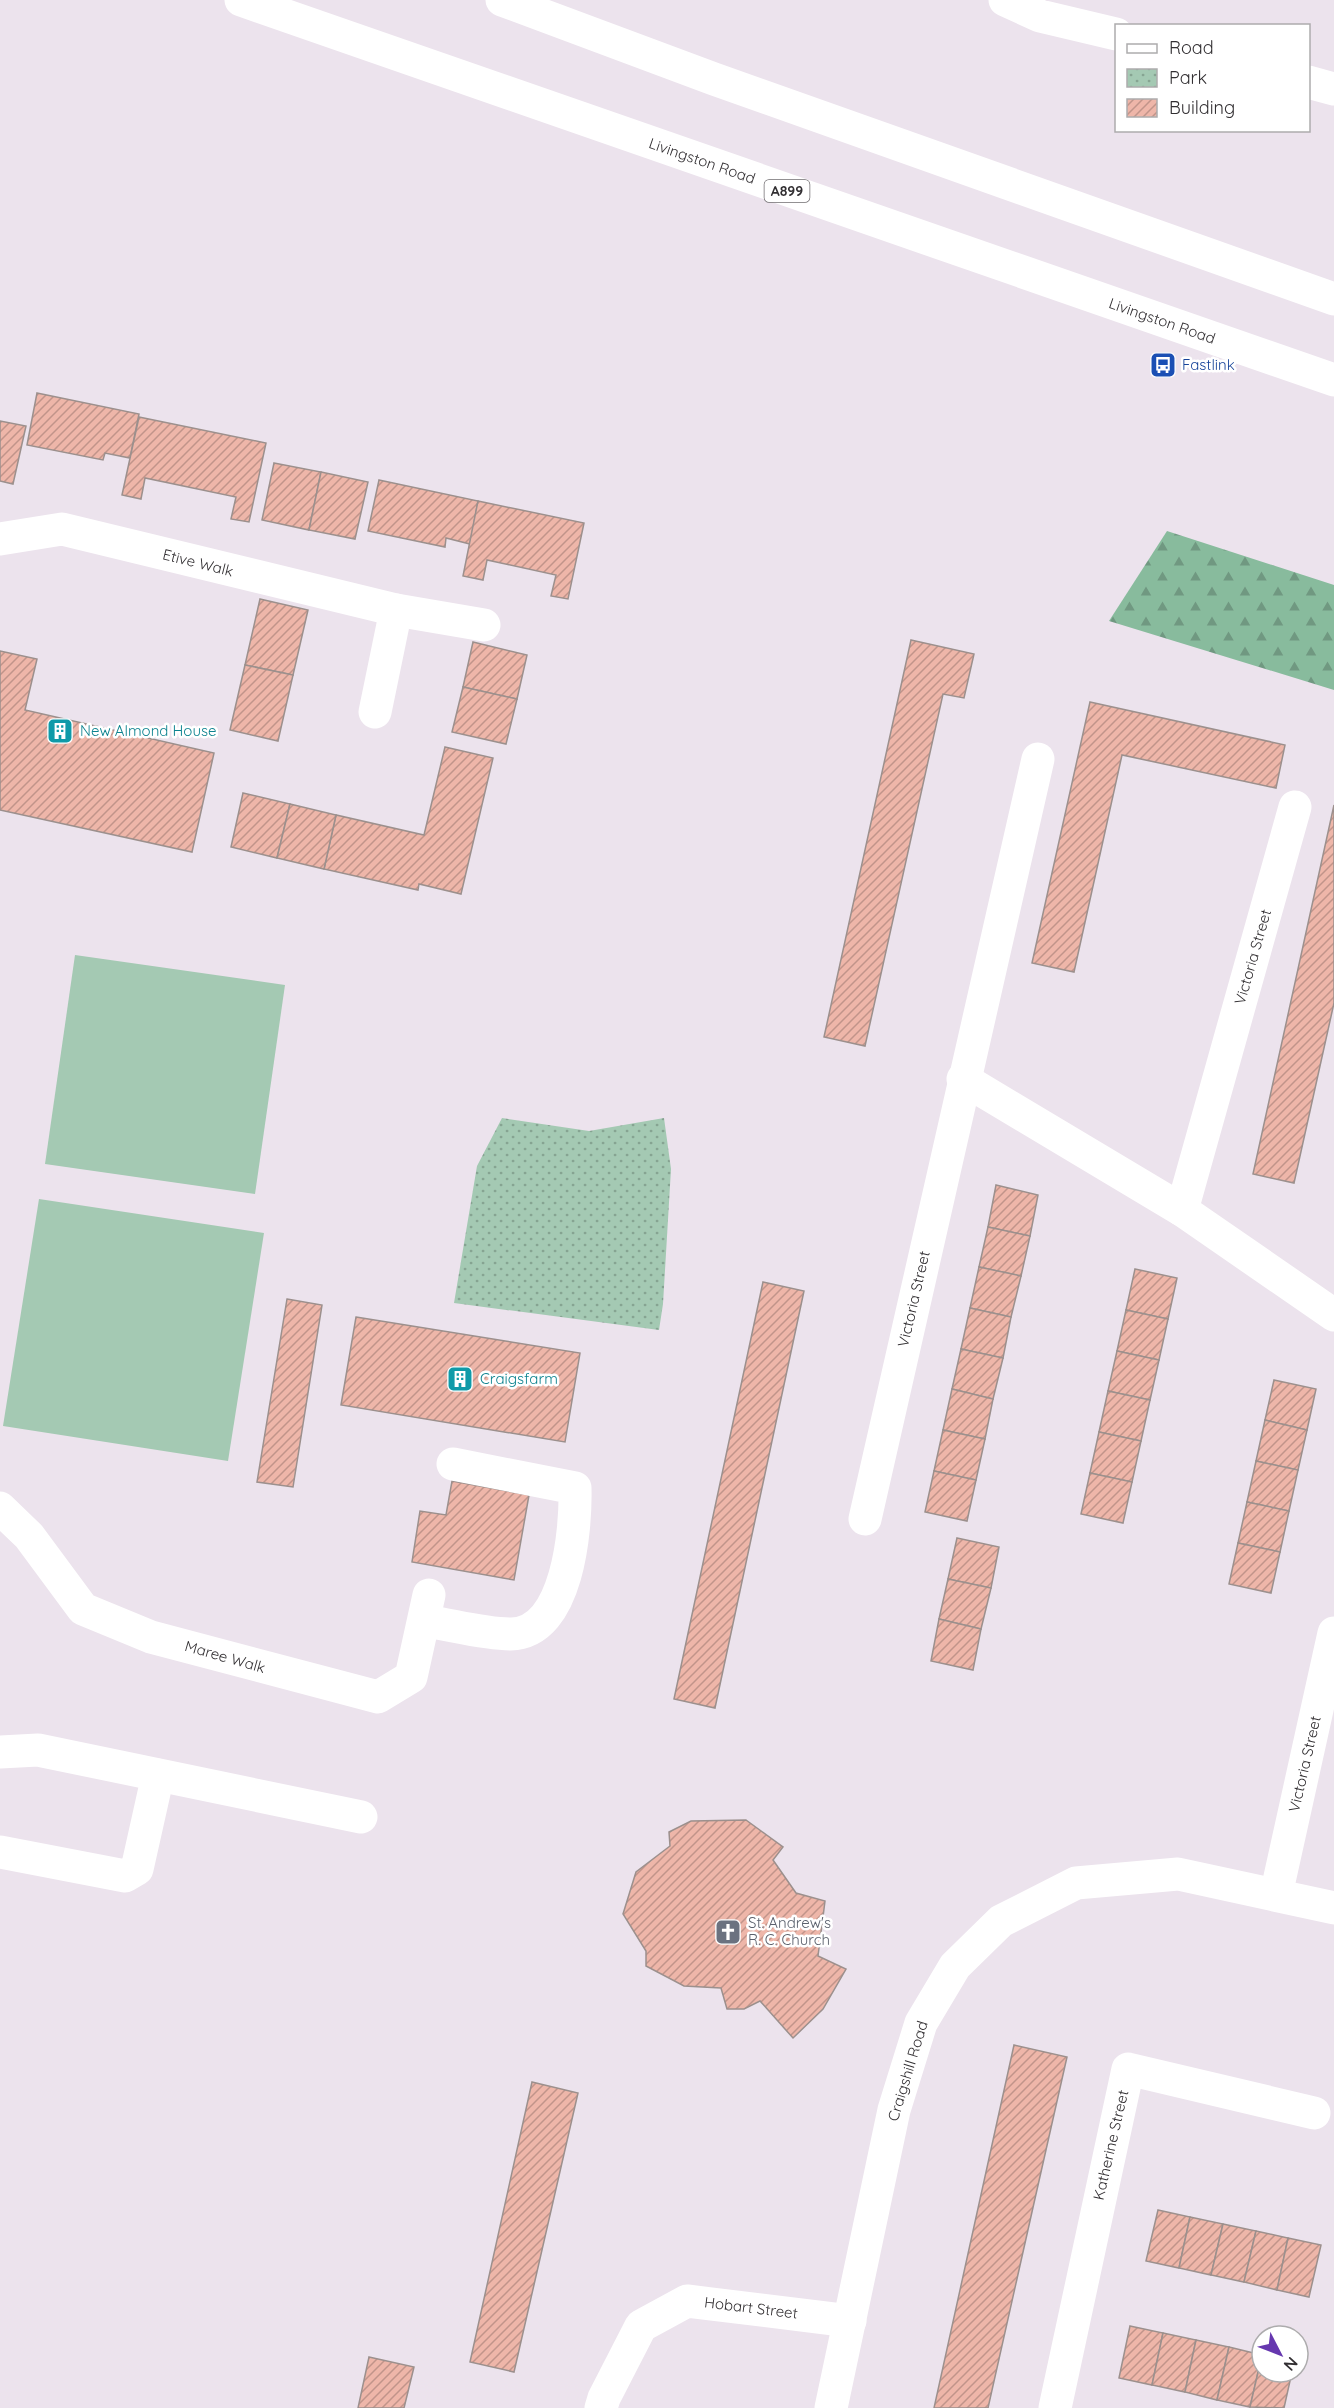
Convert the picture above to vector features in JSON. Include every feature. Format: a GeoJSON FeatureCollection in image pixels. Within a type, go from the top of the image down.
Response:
{"type":"FeatureCollection","features":[{"type":"Feature","properties":{"kind":"street","name":"Livingston Road"},"geometry":{"type":"LineString","coordinates":[[241,0],[1334,380]]}},
{"type":"Feature","properties":{"kind":"street"},"geometry":{"type":"LineString","coordinates":[[502,0],[737,87],[1334,299]]}},
{"type":"Feature","properties":{"kind":"street"},"geometry":{"type":"LineString","coordinates":[[1005,0],[1040,16],[1115,33]]}},
{"type":"Feature","properties":{"kind":"street"},"geometry":{"type":"LineString","coordinates":[[1310,82],[1334,89]]}},
{"type":"Feature","properties":{"kind":"street","name":"Etive Walk"},"geometry":{"type":"LineString","coordinates":[[0,539],[62,530],[396,610],[484,626]]}},
{"type":"Feature","properties":{"kind":"street"},"geometry":{"type":"LineString","coordinates":[[375,712],[396,610]]}},
{"type":"Feature","properties":{"kind":"street","name":"Victoria Street"},"geometry":{"type":"LineString","coordinates":[[865,1519],[963,1079],[1038,759]]}},
{"type":"Feature","properties":{"kind":"street","name":"Victoria Street"},"geometry":{"type":"LineString","coordinates":[[1182,1210],[1295,807]]}},
{"type":"Feature","properties":{"kind":"street"},"geometry":{"type":"LineString","coordinates":[[963,1079],[1182,1210],[1334,1315]]}},
{"type":"Feature","properties":{"kind":"street","name":"Maree Walk"},"geometry":{"type":"LineString","coordinates":[[0,1508],[30,1536],[83,1609],[151,1637],[378,1697],[411,1677],[427,1608],[513,1634],[540,1623],[559,1598],[576,1513],[575,1488],[453,1464]]}},
{"type":"Feature","properties":{"kind":"street","name":"Victoria Street"},"geometry":{"type":"LineString","coordinates":[[1276,1895],[1334,1633]]}},
{"type":"Feature","properties":{"kind":"street"},"geometry":{"type":"LineString","coordinates":[[0,1752],[38,1750],[361,1817]]}},
{"type":"Feature","properties":{"kind":"street"},"geometry":{"type":"LineString","coordinates":[[0,1852],[125,1876],[137,1869],[158,1775]]}},
{"type":"Feature","properties":{"kind":"street","name":"Craigshill Road"},"geometry":{"type":"LineString","coordinates":[[831,2408],[894,2110],[921,2023],[955,1966],[1001,1921],[1076,1883],[1178,1874],[1334,1908]]}},
{"type":"Feature","properties":{"kind":"street","name":"Katherine Street"},"geometry":{"type":"LineString","coordinates":[[1055,2408],[1128,2069],[1314,2113]]}},
{"type":"Feature","properties":{"kind":"street","name":"Hobart Street"},"geometry":{"type":"LineString","coordinates":[[601,2408],[641,2326],[687,2301],[850,2321]]}},
{"type":"Feature","properties":{"kind":"green space"},"geometry":{"type":"Polygon","coordinates":[[[1167,531],[1334,585],[1334,690],[1109,621],[1167,531]]]}},
{"type":"Feature","properties":{"kind":"green space"},"geometry":{"type":"Polygon","coordinates":[[[75,955],[285,985],[255,1194],[45,1164],[75,955]]]}},
{"type":"Feature","properties":{"kind":"green space"},"geometry":{"type":"Polygon","coordinates":[[[502,1118],[589,1131],[664,1118],[671,1169],[663,1304],[659,1330],[454,1303],[477,1166],[502,1118]]]}},
{"type":"Feature","properties":{"kind":"green space"},"geometry":{"type":"Polygon","coordinates":[[[39,1199],[264,1233],[228,1461],[3,1426],[39,1199]]]}},
{"type":"Feature","properties":{"kind":"building"},"geometry":{"type":"Polygon","coordinates":[[[37,393],[139,414],[130,458],[105,453],[103,460],[27,445],[37,393]]]}},
{"type":"Feature","properties":{"kind":"building"},"geometry":{"type":"Polygon","coordinates":[[[139,417],[266,443],[249,522],[231,519],[236,497],[145,478],[141,499],[122,495],[139,417]]]}},
{"type":"Feature","properties":{"kind":"building"},"geometry":{"type":"Polygon","coordinates":[[[0,421],[26,426],[13,484],[0,481],[0,421]]]}},
{"type":"Feature","properties":{"kind":"building"},"geometry":{"type":"Polygon","coordinates":[[[274,463],[321,472],[309,530],[262,520],[274,463]]]}},
{"type":"Feature","properties":{"kind":"building"},"geometry":{"type":"Polygon","coordinates":[[[321,472],[368,482],[355,539],[309,530],[321,472]]]}},
{"type":"Feature","properties":{"kind":"building"},"geometry":{"type":"Polygon","coordinates":[[[379,480],[478,501],[470,544],[446,538],[445,547],[368,531],[379,480]]]}},
{"type":"Feature","properties":{"kind":"building"},"geometry":{"type":"Polygon","coordinates":[[[478,501],[584,523],[568,599],[551,596],[556,575],[487,560],[483,580],[463,576],[478,501]]]}},
{"type":"Feature","properties":{"kind":"building"},"geometry":{"type":"Polygon","coordinates":[[[260,599],[308,610],[293,675],[245,665],[260,599]]]}},
{"type":"Feature","properties":{"kind":"building"},"geometry":{"type":"Polygon","coordinates":[[[911,640],[974,654],[964,698],[943,694],[865,1046],[824,1037],[911,640]]]}},
{"type":"Feature","properties":{"kind":"building"},"geometry":{"type":"Polygon","coordinates":[[[473,642],[527,655],[517,699],[463,687],[473,642]]]}},
{"type":"Feature","properties":{"kind":"building","name":"New Almond House"},"geometry":{"type":"Polygon","coordinates":[[[0,651],[37,659],[25,710],[214,753],[192,852],[0,810],[0,651]]]}},
{"type":"Feature","properties":{"kind":"building"},"geometry":{"type":"Polygon","coordinates":[[[245,665],[293,675],[278,741],[230,730],[245,665]]]}},
{"type":"Feature","properties":{"kind":"building"},"geometry":{"type":"Polygon","coordinates":[[[463,687],[517,699],[506,744],[452,732],[463,687]]]}},
{"type":"Feature","properties":{"kind":"building"},"geometry":{"type":"Polygon","coordinates":[[[1090,702],[1285,745],[1276,788],[1122,755],[1074,972],[1032,963],[1090,702]]]}},
{"type":"Feature","properties":{"kind":"building"},"geometry":{"type":"Polygon","coordinates":[[[445,747],[493,758],[461,894],[419,884],[418,890],[324,869],[336,815],[424,835],[445,747]]]}},
{"type":"Feature","properties":{"kind":"building"},"geometry":{"type":"Polygon","coordinates":[[[243,793],[290,804],[277,858],[231,847],[243,793]]]}},
{"type":"Feature","properties":{"kind":"building"},"geometry":{"type":"Polygon","coordinates":[[[290,804],[336,815],[324,869],[277,858],[290,804]]]}},
{"type":"Feature","properties":{"kind":"building"},"geometry":{"type":"Polygon","coordinates":[[[1334,805],[1334,1003],[1294,1183],[1253,1174],[1334,805]]]}},
{"type":"Feature","properties":{"kind":"building"},"geometry":{"type":"Polygon","coordinates":[[[996,1185],[1038,1195],[1030,1236],[988,1227],[996,1185]]]}},
{"type":"Feature","properties":{"kind":"building"},"geometry":{"type":"Polygon","coordinates":[[[988,1227],[1030,1236],[1021,1276],[979,1267],[988,1227]]]}},
{"type":"Feature","properties":{"kind":"building"},"geometry":{"type":"Polygon","coordinates":[[[979,1267],[1021,1276],[1011,1317],[970,1308],[979,1267]]]}},
{"type":"Feature","properties":{"kind":"building"},"geometry":{"type":"Polygon","coordinates":[[[1135,1269],[1177,1278],[1168,1319],[1126,1310],[1135,1269]]]}},
{"type":"Feature","properties":{"kind":"building"},"geometry":{"type":"Polygon","coordinates":[[[763,1282],[804,1291],[715,1708],[674,1699],[763,1282]]]}},
{"type":"Feature","properties":{"kind":"building"},"geometry":{"type":"Polygon","coordinates":[[[287,1299],[322,1305],[293,1487],[257,1482],[287,1299]]]}},
{"type":"Feature","properties":{"kind":"building"},"geometry":{"type":"Polygon","coordinates":[[[970,1308],[1011,1317],[1003,1358],[961,1349],[970,1308]]]}},
{"type":"Feature","properties":{"kind":"building"},"geometry":{"type":"Polygon","coordinates":[[[1126,1310],[1168,1319],[1159,1360],[1117,1351],[1126,1310]]]}},
{"type":"Feature","properties":{"kind":"building","name":"Craigsfarm"},"geometry":{"type":"Polygon","coordinates":[[[356,1317],[580,1353],[565,1442],[341,1405],[356,1317]]]}},
{"type":"Feature","properties":{"kind":"building"},"geometry":{"type":"Polygon","coordinates":[[[961,1349],[1003,1358],[993,1399],[952,1389],[961,1349]]]}},
{"type":"Feature","properties":{"kind":"building"},"geometry":{"type":"Polygon","coordinates":[[[1117,1351],[1159,1360],[1150,1400],[1108,1391],[1117,1351]]]}},
{"type":"Feature","properties":{"kind":"building"},"geometry":{"type":"Polygon","coordinates":[[[1274,1380],[1316,1389],[1307,1430],[1265,1420],[1274,1380]]]}},
{"type":"Feature","properties":{"kind":"building"},"geometry":{"type":"Polygon","coordinates":[[[952,1389],[993,1399],[985,1439],[943,1430],[952,1389]]]}},
{"type":"Feature","properties":{"kind":"building"},"geometry":{"type":"Polygon","coordinates":[[[1108,1391],[1150,1400],[1141,1441],[1099,1432],[1108,1391]]]}},
{"type":"Feature","properties":{"kind":"building"},"geometry":{"type":"Polygon","coordinates":[[[1265,1420],[1307,1430],[1298,1470],[1256,1461],[1265,1420]]]}},
{"type":"Feature","properties":{"kind":"building"},"geometry":{"type":"Polygon","coordinates":[[[943,1430],[985,1439],[976,1480],[934,1471],[943,1430]]]}},
{"type":"Feature","properties":{"kind":"building"},"geometry":{"type":"Polygon","coordinates":[[[1099,1432],[1141,1441],[1132,1482],[1090,1473],[1099,1432]]]}},
{"type":"Feature","properties":{"kind":"building"},"geometry":{"type":"Polygon","coordinates":[[[1256,1461],[1298,1470],[1289,1511],[1247,1502],[1256,1461]]]}},
{"type":"Feature","properties":{"kind":"building"},"geometry":{"type":"Polygon","coordinates":[[[934,1471],[976,1480],[967,1521],[925,1512],[934,1471]]]}},
{"type":"Feature","properties":{"kind":"building"},"geometry":{"type":"Polygon","coordinates":[[[1090,1473],[1132,1482],[1123,1523],[1081,1514],[1090,1473]]]}},
{"type":"Feature","properties":{"kind":"building"},"geometry":{"type":"Polygon","coordinates":[[[452,1481],[529,1495],[514,1580],[412,1562],[420,1511],[446,1515],[452,1481]]]}},
{"type":"Feature","properties":{"kind":"building"},"geometry":{"type":"Polygon","coordinates":[[[1247,1502],[1289,1511],[1280,1552],[1238,1543],[1247,1502]]]}},
{"type":"Feature","properties":{"kind":"building"},"geometry":{"type":"Polygon","coordinates":[[[957,1538],[999,1547],[991,1588],[948,1579],[957,1538]]]}},
{"type":"Feature","properties":{"kind":"building"},"geometry":{"type":"Polygon","coordinates":[[[1238,1543],[1280,1552],[1271,1593],[1229,1584],[1238,1543]]]}},
{"type":"Feature","properties":{"kind":"building"},"geometry":{"type":"Polygon","coordinates":[[[948,1579],[991,1588],[981,1629],[939,1619],[948,1579]]]}},
{"type":"Feature","properties":{"kind":"building"},"geometry":{"type":"Polygon","coordinates":[[[939,1619],[981,1629],[973,1670],[931,1661],[939,1619]]]}},
{"type":"Feature","properties":{"kind":"building","name":"St. Andrew's R. C. Church"},"geometry":{"type":"Polygon","coordinates":[[[746,1820],[783,1847],[773,1860],[796,1893],[825,1901],[818,1956],[846,1969],[823,2009],[793,2038],[760,2001],[744,2009],[727,2009],[721,1988],[684,1986],[646,1966],[646,1951],[623,1914],[636,1872],[670,1846],[669,1832],[691,1821],[746,1820]]]}},
{"type":"Feature","properties":{"kind":"building"},"geometry":{"type":"Polygon","coordinates":[[[1014,2045],[1067,2057],[988,2408],[934,2408],[1014,2045]]]}},
{"type":"Feature","properties":{"kind":"building"},"geometry":{"type":"Polygon","coordinates":[[[532,2082],[578,2093],[514,2372],[470,2362],[532,2082]]]}},
{"type":"Feature","properties":{"kind":"building"},"geometry":{"type":"Polygon","coordinates":[[[1158,2210],[1190,2217],[1179,2268],[1146,2261],[1158,2210]]]}},
{"type":"Feature","properties":{"kind":"building"},"geometry":{"type":"Polygon","coordinates":[[[1190,2217],[1223,2224],[1211,2275],[1179,2268],[1190,2217]]]}},
{"type":"Feature","properties":{"kind":"building"},"geometry":{"type":"Polygon","coordinates":[[[1223,2224],[1256,2231],[1244,2282],[1211,2275],[1223,2224]]]}},
{"type":"Feature","properties":{"kind":"building"},"geometry":{"type":"Polygon","coordinates":[[[1256,2231],[1288,2238],[1277,2290],[1244,2282],[1256,2231]]]}},
{"type":"Feature","properties":{"kind":"building"},"geometry":{"type":"Polygon","coordinates":[[[1288,2238],[1321,2245],[1309,2297],[1277,2290],[1288,2238]]]}},
{"type":"Feature","properties":{"kind":"building"},"geometry":{"type":"Polygon","coordinates":[[[1130,2326],[1163,2333],[1152,2385],[1119,2378],[1130,2326]]]}},
{"type":"Feature","properties":{"kind":"building"},"geometry":{"type":"Polygon","coordinates":[[[1163,2333],[1196,2340],[1185,2392],[1152,2385],[1163,2333]]]}},
{"type":"Feature","properties":{"kind":"building"},"geometry":{"type":"Polygon","coordinates":[[[1196,2340],[1229,2347],[1217,2400],[1185,2392],[1196,2340]]]}},
{"type":"Feature","properties":{"kind":"building"},"geometry":{"type":"Polygon","coordinates":[[[1229,2347],[1250,2352],[1250,2384],[1255,2384],[1250,2407],[1217,2400],[1229,2347]]]}},
{"type":"Feature","properties":{"kind":"building"},"geometry":{"type":"Polygon","coordinates":[[[369,2357],[414,2367],[404,2408],[358,2408],[369,2357]]]}},
{"type":"Feature","properties":{"kind":"building"},"geometry":{"type":"Polygon","coordinates":[[[1255,2384],[1289,2384],[1284,2408],[1250,2407],[1255,2384]]]}},
{"type":"Feature","properties":{"kind":"place","name":"Fastlink"},"geometry":{"type":"Point","coordinates":[1163,365]}},
{"type":"Feature","properties":{"kind":"place","name":"New Almond House"},"geometry":{"type":"Point","coordinates":[60,731]}},
{"type":"Feature","properties":{"kind":"place","name":"Craigsfarm"},"geometry":{"type":"Point","coordinates":[460,1379]}},
{"type":"Feature","properties":{"kind":"place","name":"St. Andrew's R. C. Church"},"geometry":{"type":"Point","coordinates":[728,1932]}}]}
